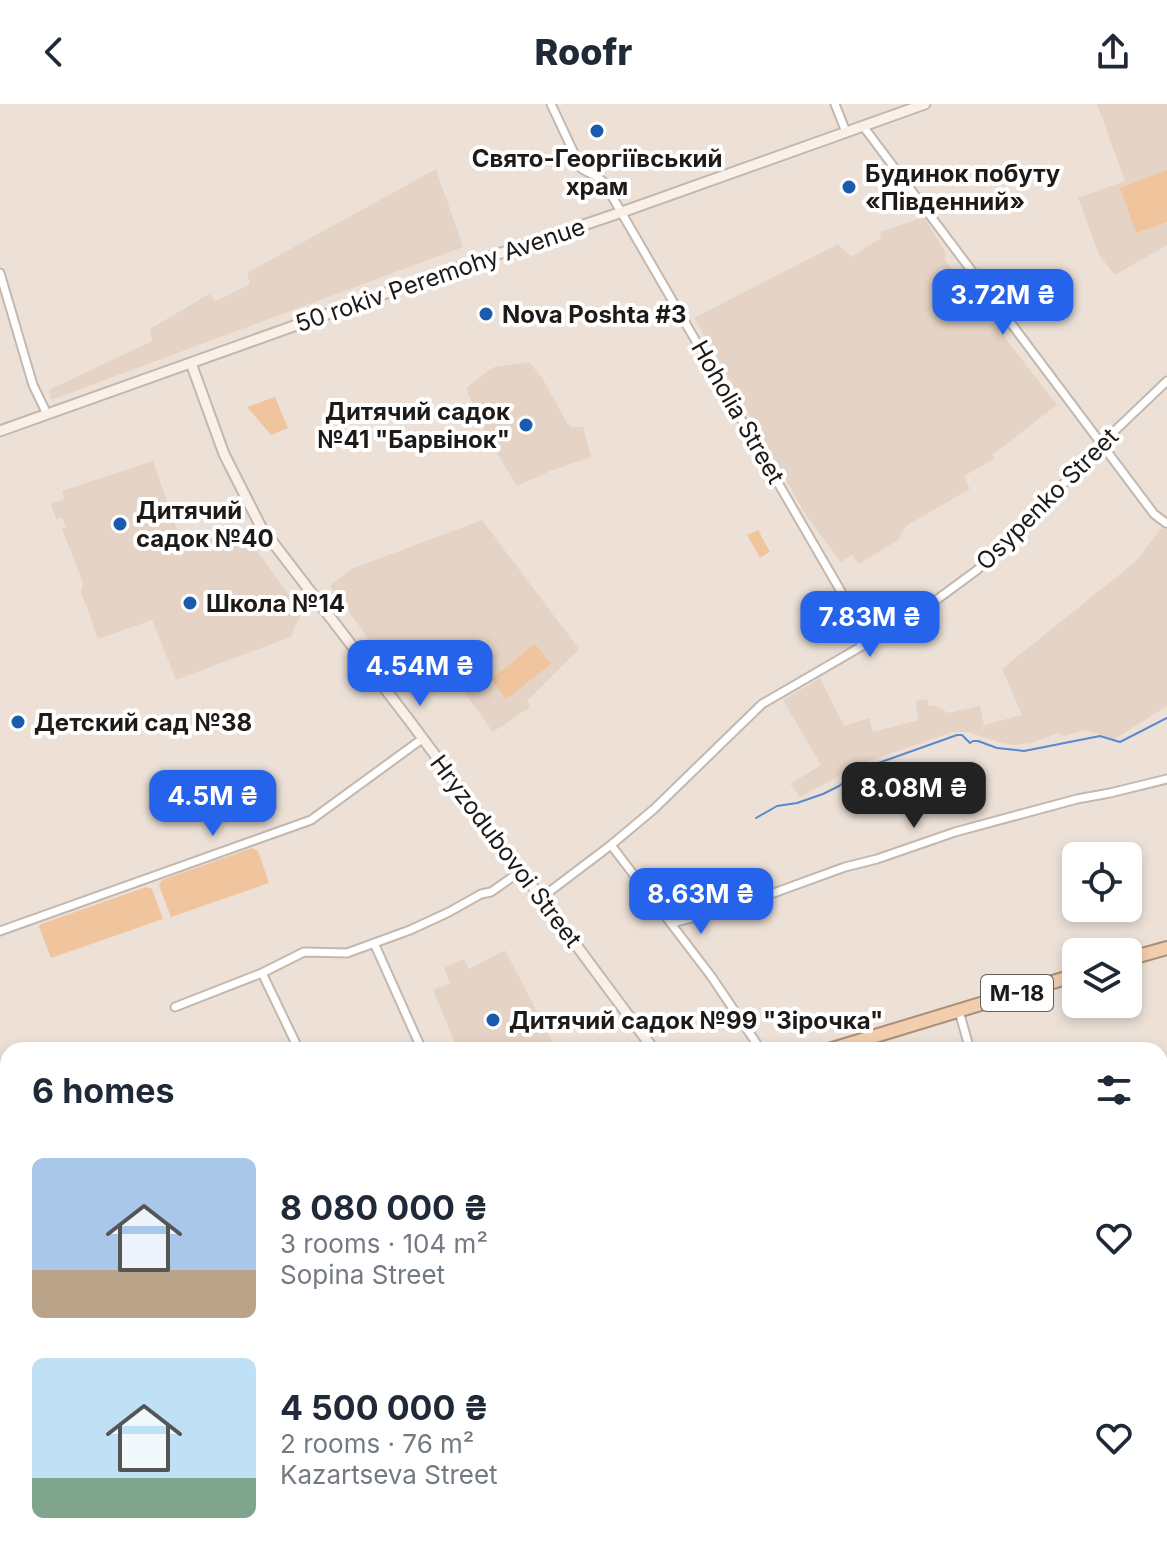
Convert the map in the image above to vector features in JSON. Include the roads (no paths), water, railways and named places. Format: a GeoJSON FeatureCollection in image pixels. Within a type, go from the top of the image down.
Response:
{"type":"FeatureCollection","features":[{"type":"Feature","properties":{"kind":"highway"},"geometry":{"type":"LineString","coordinates":[[1142,955],[1167,948]]}},
{"type":"Feature","properties":{"kind":"highway","name":"М-18"},"geometry":{"type":"LineString","coordinates":[[856,1042],[1062,979]]}},
{"type":"Feature","properties":{"kind":"main road","name":"50 rokiv Peremohy Avenue"},"geometry":{"type":"LineString","coordinates":[[0,431],[925,104]]}},
{"type":"Feature","properties":{"kind":"main road","name":"Hryzodubovoi Street"},"geometry":{"type":"LineString","coordinates":[[191,363],[224,454],[261,527],[648,1042]]}},
{"type":"Feature","properties":{"kind":"street","name":"Hoholia Street"},"geometry":{"type":"LineString","coordinates":[[551,104],[581,168],[602,179],[861,626],[863,637],[860,647]]}},
{"type":"Feature","properties":{"kind":"street"},"geometry":{"type":"LineString","coordinates":[[835,104],[846,132]]}},
{"type":"Feature","properties":{"kind":"street"},"geometry":{"type":"LineString","coordinates":[[863,126],[1154,514],[1166,523]]}},
{"type":"Feature","properties":{"kind":"street"},"geometry":{"type":"LineString","coordinates":[[0,273],[33,385],[47,414]]}},
{"type":"Feature","properties":{"kind":"street","name":"Osypenko Street"},"geometry":{"type":"LineString","coordinates":[[541,898],[611,845],[695,771],[762,704],[926,607],[977,570],[1167,381]]}},
{"type":"Feature","properties":{"kind":"street"},"geometry":{"type":"LineString","coordinates":[[0,931],[311,820],[422,739]]}},
{"type":"Feature","properties":{"kind":"street"},"geometry":{"type":"LineString","coordinates":[[672,923],[738,906],[845,867],[970,828],[1167,779]]}},
{"type":"Feature","properties":{"kind":"street"},"geometry":{"type":"LineString","coordinates":[[611,845],[711,976],[756,1042]]}},
{"type":"Feature","properties":{"kind":"street"},"geometry":{"type":"LineString","coordinates":[[175,1007],[262,973],[304,952],[347,953],[374,943],[491,892],[521,871]]}},
{"type":"Feature","properties":{"kind":"street"},"geometry":{"type":"LineString","coordinates":[[374,943],[418,1042]]}},
{"type":"Feature","properties":{"kind":"street"},"geometry":{"type":"LineString","coordinates":[[262,973],[295,1042]]}},
{"type":"Feature","properties":{"kind":"street"},"geometry":{"type":"LineString","coordinates":[[959,1011],[968,1042]]}},
{"type":"Feature","properties":{"kind":"waterway"},"geometry":{"type":"LineString","coordinates":[[756,818],[777,806],[823,794],[870,766],[957,735],[962,735],[970,743],[978,741],[997,748],[1024,751],[1100,736],[1120,742],[1167,718]]}},
{"type":"Feature","properties":{"kind":"place","name":"Свято-Георгіївський храм"},"geometry":{"type":"Point","coordinates":[597,131]}},
{"type":"Feature","properties":{"kind":"place","name":"Будинок побуту «Південний»"},"geometry":{"type":"Point","coordinates":[849,187]}},
{"type":"Feature","properties":{"kind":"place","name":"Nova Poshta #3"},"geometry":{"type":"Point","coordinates":[486,314]}},
{"type":"Feature","properties":{"kind":"place","name":"Дитячий садок №41 \"Барвінок\""},"geometry":{"type":"Point","coordinates":[526,425]}},
{"type":"Feature","properties":{"kind":"place","name":"Дитячий садок №40"},"geometry":{"type":"Point","coordinates":[120,524]}},
{"type":"Feature","properties":{"kind":"place","name":"Школа №14"},"geometry":{"type":"Point","coordinates":[190,603]}},
{"type":"Feature","properties":{"kind":"place","name":"Детский сад №38"},"geometry":{"type":"Point","coordinates":[18,722]}},
{"type":"Feature","properties":{"kind":"place","name":"Дитячий садок №99 \"Зірочка\""},"geometry":{"type":"Point","coordinates":[493,1020]}}]}
